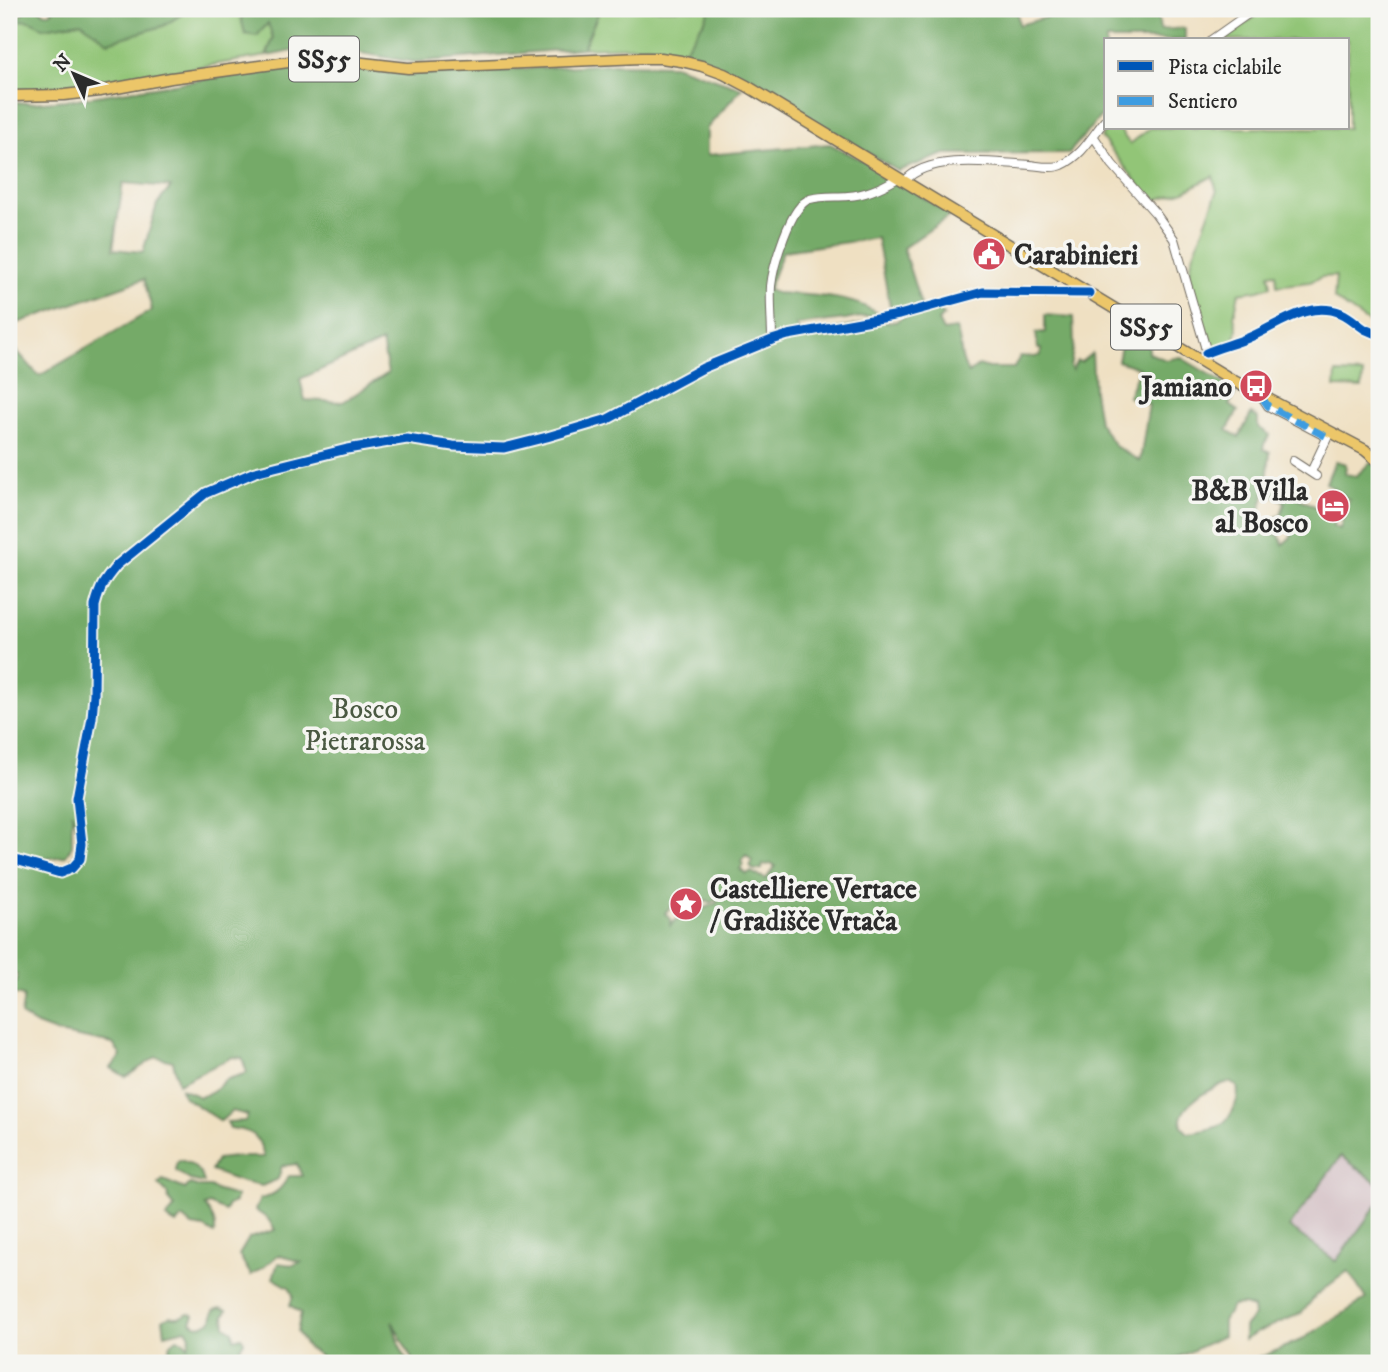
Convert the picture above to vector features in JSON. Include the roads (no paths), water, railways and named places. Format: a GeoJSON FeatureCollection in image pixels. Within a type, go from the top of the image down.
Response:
{"type":"FeatureCollection","features":[{"type":"Feature","properties":{"kind":"main road","name":"SS55"},"geometry":{"type":"LineString","coordinates":[[9,96],[100,91],[171,78],[317,58],[408,68],[661,58],[692,63],[724,74],[768,98],[1089,293],[1205,357],[1261,396],[1328,434],[1365,450],[1379,462]]}},
{"type":"Feature","properties":{"kind":"street"},"geometry":{"type":"LineString","coordinates":[[1214,38],[1255,9]]}},
{"type":"Feature","properties":{"kind":"street"},"geometry":{"type":"LineString","coordinates":[[772,340],[773,272],[783,238],[800,206],[810,199],[861,195],[945,163],[1058,167],[1074,158],[1104,122]]}},
{"type":"Feature","properties":{"kind":"street"},"geometry":{"type":"LineString","coordinates":[[1094,136],[1112,164],[1156,214],[1174,240],[1205,357],[1303,312],[1322,310],[1341,313],[1367,332],[1379,334]]}},
{"type":"Feature","properties":{"kind":"street"},"geometry":{"type":"LineString","coordinates":[[9,858],[60,873],[72,868],[80,859],[82,844],[77,798],[92,718],[95,606],[98,594],[105,578],[117,565],[206,493],[255,472],[359,447],[407,439],[453,446],[504,448],[547,438],[608,419],[704,368],[772,340],[822,328],[899,314],[982,292],[1089,293]]}},
{"type":"Feature","properties":{"kind":"street"},"geometry":{"type":"LineString","coordinates":[[1293,461],[1313,474],[1328,434]]}},
{"type":"Feature","properties":{"kind":"street"},"geometry":{"type":"LineString","coordinates":[[1365,450],[1379,450]]}},
{"type":"Feature","properties":{"kind":"place","name":"Carabinieri"},"geometry":{"type":"Point","coordinates":[989,254]}},
{"type":"Feature","properties":{"kind":"place","name":"Jamiano"},"geometry":{"type":"Point","coordinates":[1256,386]}},
{"type":"Feature","properties":{"kind":"place","name":"B&B Villa al Bosco"},"geometry":{"type":"Point","coordinates":[1333,506]}},
{"type":"Feature","properties":{"kind":"place","name":"Castelliere Vertace / Gradišče Vrtača"},"geometry":{"type":"Point","coordinates":[686,904]}},
{"type":"Feature","properties":{"kind":"park label","name":"Bosco Pietrarossa"},"geometry":{"type":"Point","coordinates":[365,724]}}]}
